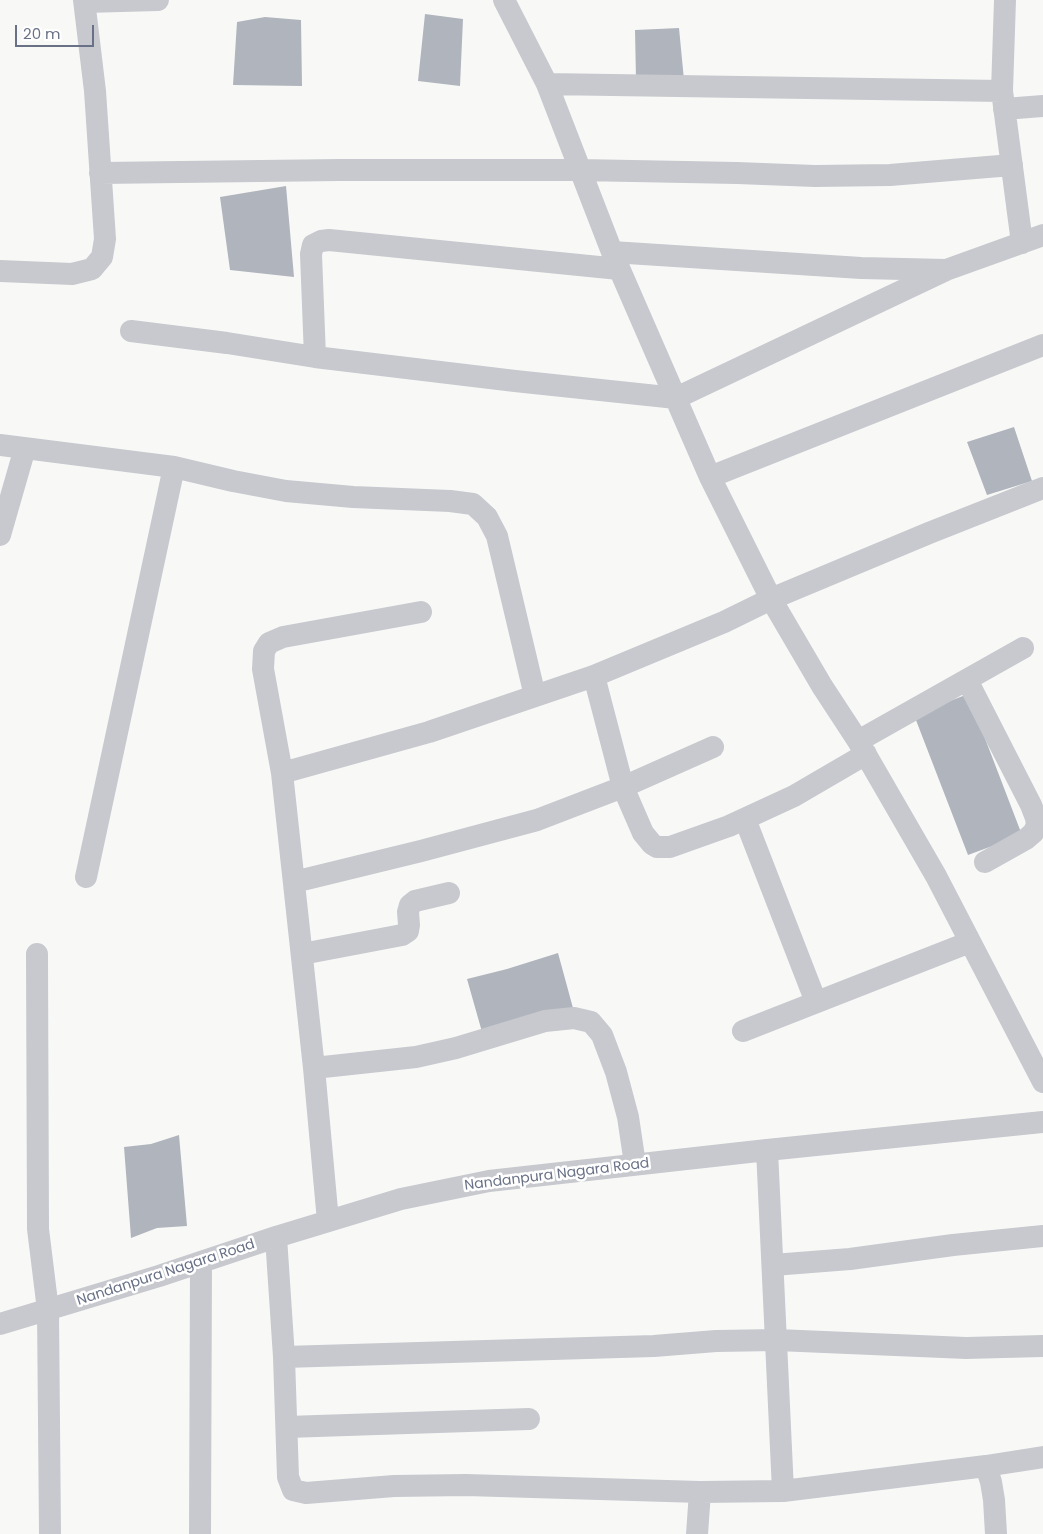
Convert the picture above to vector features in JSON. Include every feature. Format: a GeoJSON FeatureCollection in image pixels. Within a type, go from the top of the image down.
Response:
{"type":"FeatureCollection","features":[{"type":"Feature","properties":{"kind":"street"},"geometry":{"type":"LineString","coordinates":[[0,271],[72,274],[92,269],[102,257],[105,239],[95,91],[84,1],[158,0]]}},
{"type":"Feature","properties":{"kind":"street"},"geometry":{"type":"LineString","coordinates":[[504,0],[547,84],[615,260],[710,477],[771,599],[822,686],[862,747],[936,876],[1043,1082]]}},
{"type":"Feature","properties":{"kind":"street"},"geometry":{"type":"LineString","coordinates":[[1005,0],[1003,100],[1022,243]]}},
{"type":"Feature","properties":{"kind":"street"},"geometry":{"type":"LineString","coordinates":[[547,84],[1003,100],[1043,106]]}},
{"type":"Feature","properties":{"kind":"street"},"geometry":{"type":"LineString","coordinates":[[100,173],[580,170],[890,176],[1012,165]]}},
{"type":"Feature","properties":{"kind":"street"},"geometry":{"type":"LineString","coordinates":[[131,331],[227,343],[315,357],[676,398],[946,270],[1043,235]]}},
{"type":"Feature","properties":{"kind":"street"},"geometry":{"type":"LineString","coordinates":[[315,357],[311,254],[313,245],[321,241],[615,260],[946,270]]}},
{"type":"Feature","properties":{"kind":"street"},"geometry":{"type":"LineString","coordinates":[[710,477],[1043,345]]}},
{"type":"Feature","properties":{"kind":"street"},"geometry":{"type":"LineString","coordinates":[[0,445],[174,467],[286,491],[472,504],[487,517],[497,536],[535,696]]}},
{"type":"Feature","properties":{"kind":"street"},"geometry":{"type":"LineString","coordinates":[[0,535],[25,448]]}},
{"type":"Feature","properties":{"kind":"street"},"geometry":{"type":"LineString","coordinates":[[86,877],[174,467]]}},
{"type":"Feature","properties":{"kind":"street"},"geometry":{"type":"LineString","coordinates":[[282,772],[429,732],[594,676],[724,622],[771,599],[1043,488]]}},
{"type":"Feature","properties":{"kind":"street"},"geometry":{"type":"LineString","coordinates":[[328,1221],[314,1068],[282,772],[263,669],[264,651],[269,643],[283,637],[421,612]]}},
{"type":"Feature","properties":{"kind":"street"},"geometry":{"type":"LineString","coordinates":[[594,676],[623,787],[643,833],[652,844],[662,848],[712,832],[794,796],[862,747],[967,680],[1023,648]]}},
{"type":"Feature","properties":{"kind":"street"},"geometry":{"type":"LineString","coordinates":[[967,680],[1031,804],[1036,818],[1036,826],[1033,833],[1026,839],[985,862]]}},
{"type":"Feature","properties":{"kind":"street"},"geometry":{"type":"LineString","coordinates":[[294,882],[537,820],[623,787],[713,747]]}},
{"type":"Feature","properties":{"kind":"street"},"geometry":{"type":"LineString","coordinates":[[745,819],[816,1002]]}},
{"type":"Feature","properties":{"kind":"street"},"geometry":{"type":"LineString","coordinates":[[302,954],[402,935],[408,931],[410,925],[408,912],[410,905],[415,901],[449,894]]}},
{"type":"Feature","properties":{"kind":"street"},"geometry":{"type":"LineString","coordinates":[[743,1031],[970,942]]}},
{"type":"Feature","properties":{"kind":"street"},"geometry":{"type":"LineString","coordinates":[[37,954],[38,1229],[48,1310],[50,1534]]}},
{"type":"Feature","properties":{"kind":"street"},"geometry":{"type":"LineString","coordinates":[[314,1068],[416,1057],[456,1048],[545,1021],[574,1018],[591,1022],[602,1036],[616,1072],[628,1117],[635,1164]]}},
{"type":"Feature","properties":{"kind":"street","name":"Nandanpura Nagara Road"},"geometry":{"type":"LineString","coordinates":[[0,1324],[201,1263],[276,1237],[401,1199],[489,1181],[1043,1122]]}},
{"type":"Feature","properties":{"kind":"street"},"geometry":{"type":"LineString","coordinates":[[767,1150],[783,1490]]}},
{"type":"Feature","properties":{"kind":"street"},"geometry":{"type":"LineString","coordinates":[[773,1265],[850,1259],[953,1245],[1043,1236]]}},
{"type":"Feature","properties":{"kind":"street"},"geometry":{"type":"LineString","coordinates":[[276,1237],[284,1357],[288,1477],[293,1490],[306,1493],[394,1486],[466,1485],[700,1492],[783,1490],[986,1466],[1043,1457]]}},
{"type":"Feature","properties":{"kind":"street"},"geometry":{"type":"LineString","coordinates":[[200,1534],[201,1263]]}},
{"type":"Feature","properties":{"kind":"street"},"geometry":{"type":"LineString","coordinates":[[284,1357],[654,1346],[716,1341],[777,1340],[966,1348],[1043,1346]]}},
{"type":"Feature","properties":{"kind":"street"},"geometry":{"type":"LineString","coordinates":[[287,1427],[529,1419]]}},
{"type":"Feature","properties":{"kind":"street"},"geometry":{"type":"LineString","coordinates":[[986,1466],[993,1491],[996,1534]]}},
{"type":"Feature","properties":{"kind":"street"},"geometry":{"type":"LineString","coordinates":[[697,1534],[700,1492]]}},
{"type":"Feature","properties":{"kind":"building"},"geometry":{"type":"Polygon","coordinates":[[[425,14],[463,19],[460,86],[418,81],[425,14]]]}},
{"type":"Feature","properties":{"kind":"building"},"geometry":{"type":"Polygon","coordinates":[[[265,17],[301,20],[302,86],[233,85],[237,22],[265,17]]]}},
{"type":"Feature","properties":{"kind":"building"},"geometry":{"type":"Polygon","coordinates":[[[679,28],[684,80],[636,80],[635,30],[679,28]]]}},
{"type":"Feature","properties":{"kind":"building"},"geometry":{"type":"Polygon","coordinates":[[[286,186],[294,277],[230,270],[220,197],[286,186]]]}},
{"type":"Feature","properties":{"kind":"building"},"geometry":{"type":"Polygon","coordinates":[[[1014,427],[1032,481],[987,495],[967,442],[1014,427]]]}},
{"type":"Feature","properties":{"kind":"building"},"geometry":{"type":"Polygon","coordinates":[[[968,694],[1022,835],[968,855],[914,715],[968,694]]]}},
{"type":"Feature","properties":{"kind":"building"},"geometry":{"type":"Polygon","coordinates":[[[558,953],[573,1008],[484,1039],[467,979],[558,953]]]}},
{"type":"Feature","properties":{"kind":"building"},"geometry":{"type":"Polygon","coordinates":[[[179,1135],[187,1226],[157,1228],[131,1238],[124,1147],[151,1144],[179,1135]]]}}]}
